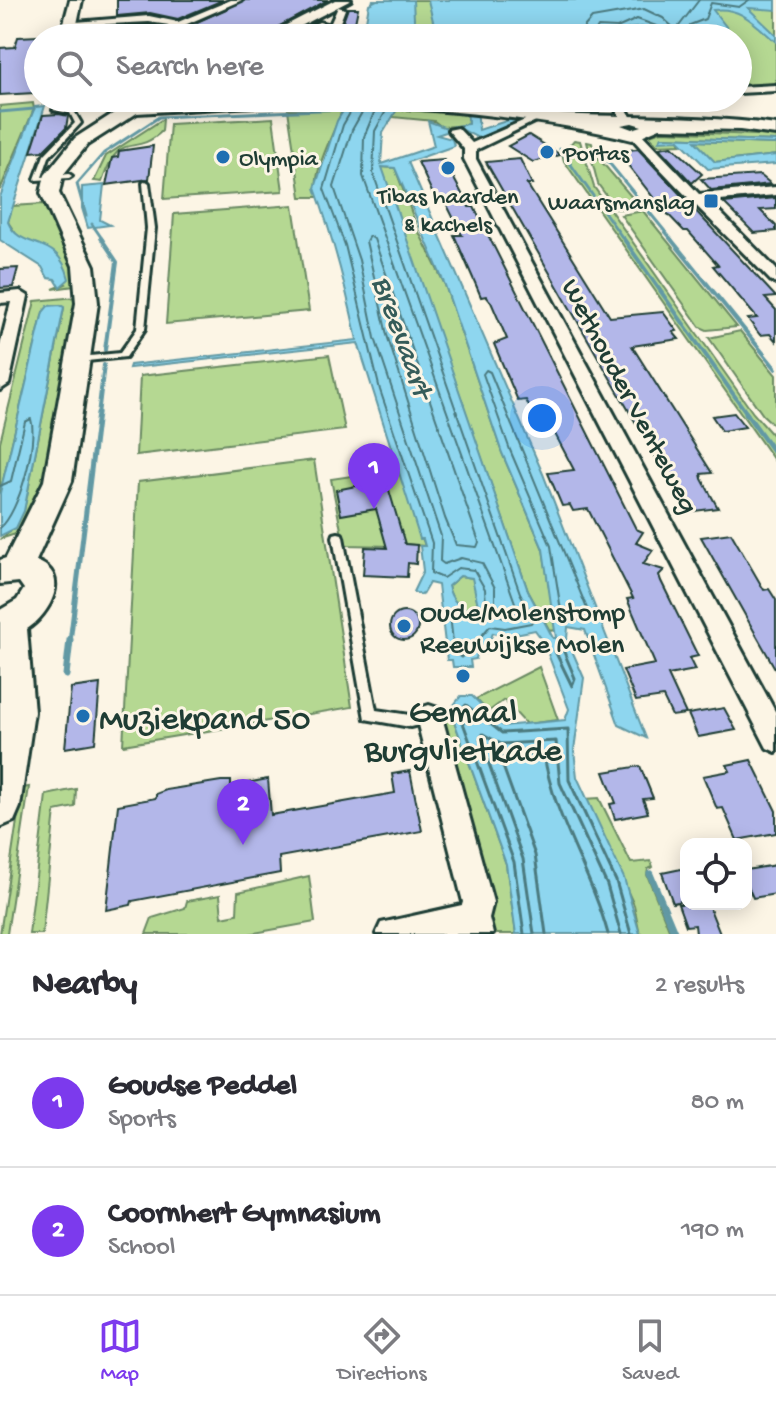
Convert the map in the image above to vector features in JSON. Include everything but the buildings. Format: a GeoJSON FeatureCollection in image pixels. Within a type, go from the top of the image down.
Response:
{"type":"FeatureCollection","features":[{"type":"Feature","properties":{"kind":"main road"},"geometry":{"type":"LineString","coordinates":[[69,23],[76,0]]}},
{"type":"Feature","properties":{"kind":"main road"},"geometry":{"type":"LineString","coordinates":[[314,24],[340,5]]}},
{"type":"Feature","properties":{"kind":"main road"},"geometry":{"type":"LineString","coordinates":[[113,112],[118,117]]}},
{"type":"Feature","properties":{"kind":"main road"},"geometry":{"type":"LineString","coordinates":[[0,807],[16,712],[5,623],[33,607],[41,590],[34,573],[8,571],[58,481],[79,360],[87,283],[79,248],[64,220],[62,176],[73,147],[130,112]]}},
{"type":"Feature","properties":{"kind":"main road"},"geometry":{"type":"LineString","coordinates":[[62,176],[99,139],[140,112]]}},
{"type":"Feature","properties":{"kind":"main road"},"geometry":{"type":"LineString","coordinates":[[506,112],[616,122],[645,129],[776,133]]}},
{"type":"Feature","properties":{"kind":"street"},"geometry":{"type":"LineString","coordinates":[[184,24],[235,0]]}},
{"type":"Feature","properties":{"kind":"street"},"geometry":{"type":"LineString","coordinates":[[317,23],[340,5]]}},
{"type":"Feature","properties":{"kind":"street"},"geometry":{"type":"LineString","coordinates":[[69,23],[130,15],[178,24]]}},
{"type":"Feature","properties":{"kind":"street"},"geometry":{"type":"LineString","coordinates":[[752,89],[776,88]]}},
{"type":"Feature","properties":{"kind":"street"},"geometry":{"type":"LineString","coordinates":[[525,112],[541,117]]}},
{"type":"Feature","properties":{"kind":"street"},"geometry":{"type":"LineString","coordinates":[[454,130],[470,148],[556,112]]}},
{"type":"Feature","properties":{"kind":"street"},"geometry":{"type":"LineString","coordinates":[[615,112],[616,122]]}},
{"type":"Feature","properties":{"kind":"street"},"geometry":{"type":"LineString","coordinates":[[645,129],[696,198],[770,264],[776,278]]}},
{"type":"Feature","properties":{"kind":"street","name":"Wethouder Venteweg"},"geometry":{"type":"LineString","coordinates":[[470,148],[470,159],[776,739]]}},
{"type":"Feature","properties":{"kind":"street"},"geometry":{"type":"LineString","coordinates":[[696,198],[776,191]]}},
{"type":"Feature","properties":{"kind":"street"},"geometry":{"type":"LineString","coordinates":[[0,298],[20,296],[0,384]]}},
{"type":"Feature","properties":{"kind":"street"},"geometry":{"type":"LineString","coordinates":[[392,934],[476,926],[478,902],[429,717]]}},
{"type":"Feature","properties":{"kind":"lane"},"geometry":{"type":"LineString","coordinates":[[62,176],[38,179],[46,156],[78,123],[76,112]]}},
{"type":"Feature","properties":{"kind":"lane"},"geometry":{"type":"LineString","coordinates":[[79,360],[123,355],[141,329],[151,228],[146,183]]}},
{"type":"Feature","properties":{"kind":"lane"},"geometry":{"type":"LineString","coordinates":[[338,537],[370,715],[410,721],[429,717]]}},
{"type":"Feature","properties":{"kind":"green space"},"geometry":{"type":"Polygon","coordinates":[[[406,0],[776,0],[776,85],[752,87],[752,24],[406,24],[406,0]]]}},
{"type":"Feature","properties":{"kind":"green space"},"geometry":{"type":"Polygon","coordinates":[[[24,104],[24,112],[33,112],[0,190],[0,106],[24,104]]]}},
{"type":"Feature","properties":{"kind":"green space"},"geometry":{"type":"Polygon","coordinates":[[[288,112],[341,112],[320,166],[317,178],[319,197],[301,197],[288,112]]]}},
{"type":"Feature","properties":{"kind":"green space"},"geometry":{"type":"Polygon","coordinates":[[[394,112],[467,112],[468,125],[442,127],[434,121],[392,117],[394,112]]]}},
{"type":"Feature","properties":{"kind":"green space","name":"Olympia"},"geometry":{"type":"Polygon","coordinates":[[[273,118],[283,191],[164,199],[170,124],[273,118]]]}},
{"type":"Feature","properties":{"kind":"green space"},"geometry":{"type":"Polygon","coordinates":[[[163,119],[162,131],[143,143],[121,149],[115,154],[102,182],[94,181],[106,156],[163,119]]]}},
{"type":"Feature","properties":{"kind":"green space"},"geometry":{"type":"Polygon","coordinates":[[[662,131],[776,136],[776,141],[663,137],[679,140],[681,144],[657,145],[649,135],[662,131]]]}},
{"type":"Feature","properties":{"kind":"green space"},"geometry":{"type":"Polygon","coordinates":[[[574,140],[580,141],[594,187],[753,413],[776,439],[776,463],[564,161],[562,154],[574,140]]]}},
{"type":"Feature","properties":{"kind":"green space"},"geometry":{"type":"Polygon","coordinates":[[[694,141],[776,144],[776,155],[715,162],[694,141]]]}},
{"type":"Feature","properties":{"kind":"green space"},"geometry":{"type":"Polygon","coordinates":[[[587,142],[592,143],[594,153],[642,209],[616,209],[598,184],[587,142]]]}},
{"type":"Feature","properties":{"kind":"green space"},"geometry":{"type":"Polygon","coordinates":[[[381,167],[395,168],[418,230],[445,285],[502,453],[543,549],[556,630],[550,631],[528,591],[381,167]]]}},
{"type":"Feature","properties":{"kind":"green space"},"geometry":{"type":"Polygon","coordinates":[[[44,204],[74,264],[74,286],[53,289],[66,284],[18,237],[8,222],[12,206],[44,204]]]}},
{"type":"Feature","properties":{"kind":"green space"},"geometry":{"type":"Polygon","coordinates":[[[293,205],[309,311],[166,324],[174,214],[293,205]]]}},
{"type":"Feature","properties":{"kind":"green space"},"geometry":{"type":"Polygon","coordinates":[[[643,211],[737,327],[707,330],[700,327],[621,215],[643,211]]]}},
{"type":"Feature","properties":{"kind":"green space"},"geometry":{"type":"Polygon","coordinates":[[[76,297],[76,328],[49,469],[19,533],[0,539],[10,532],[24,511],[64,308],[60,305],[43,312],[0,493],[0,442],[35,301],[76,297]]]}},
{"type":"Feature","properties":{"kind":"green space"},"geometry":{"type":"Polygon","coordinates":[[[740,331],[776,375],[776,427],[763,415],[709,338],[740,331]]]}},
{"type":"Feature","properties":{"kind":"green space"},"geometry":{"type":"Polygon","coordinates":[[[329,355],[345,430],[136,455],[140,376],[329,355]]]}},
{"type":"Feature","properties":{"kind":"green space"},"geometry":{"type":"Polygon","coordinates":[[[314,460],[352,707],[123,745],[138,482],[314,460]]]}},
{"type":"Feature","properties":{"kind":"green space"},"geometry":{"type":"Polygon","coordinates":[[[398,469],[425,546],[394,543],[393,546],[344,545],[331,479],[398,469]]]}},
{"type":"Feature","properties":{"kind":"green space"},"geometry":{"type":"Polygon","coordinates":[[[460,576],[473,578],[478,605],[472,610],[459,605],[449,591],[448,586],[460,576]]]}},
{"type":"Feature","properties":{"kind":"green space"},"geometry":{"type":"Polygon","coordinates":[[[539,667],[558,720],[526,724],[504,700],[488,712],[476,699],[539,667]]]}},
{"type":"Feature","properties":{"kind":"green space"},"geometry":{"type":"Polygon","coordinates":[[[450,710],[506,864],[516,934],[494,934],[440,719],[450,710]]]}},
{"type":"Feature","properties":{"kind":"green space"},"geometry":{"type":"Polygon","coordinates":[[[29,787],[7,934],[0,934],[22,788],[29,787]]]}},
{"type":"Feature","properties":{"kind":"green space"},"geometry":{"type":"Polygon","coordinates":[[[76,789],[75,807],[55,811],[42,934],[29,934],[46,795],[76,789]]]}},
{"type":"Feature","properties":{"kind":"green space"},"geometry":{"type":"Polygon","coordinates":[[[599,798],[631,863],[651,861],[653,867],[648,869],[647,875],[671,934],[640,934],[634,905],[585,799],[599,798]]]}},
{"type":"Feature","properties":{"kind":"green space"},"geometry":{"type":"Polygon","coordinates":[[[309,876],[315,922],[249,934],[146,934],[152,918],[185,908],[187,901],[220,895],[222,917],[237,914],[238,892],[309,876]]]}},
{"type":"Feature","properties":{"kind":"water"},"geometry":{"type":"Polygon","coordinates":[[[372,0],[413,0],[414,24],[365,24],[369,4],[375,1],[372,0]]]}},
{"type":"Feature","properties":{"kind":"water"},"geometry":{"type":"Polygon","coordinates":[[[428,0],[776,0],[776,10],[748,8],[776,35],[776,42],[748,18],[723,10],[713,10],[724,24],[434,24],[428,0]]]}},
{"type":"Feature","properties":{"kind":"water"},"geometry":{"type":"Polygon","coordinates":[[[33,112],[43,112],[8,222],[21,237],[57,255],[69,279],[60,287],[55,279],[48,278],[42,267],[0,240],[0,197],[33,112]]]}},
{"type":"Feature","properties":{"kind":"water","name":"Breevaart"},"geometry":{"type":"Polygon","coordinates":[[[342,112],[396,112],[383,133],[381,164],[434,146],[428,121],[452,130],[437,135],[452,139],[454,146],[408,162],[543,474],[646,738],[619,725],[585,630],[568,627],[567,639],[584,678],[574,750],[577,777],[624,878],[640,934],[516,934],[506,864],[450,710],[461,696],[472,696],[503,726],[565,720],[569,709],[543,641],[535,630],[505,636],[493,633],[488,646],[490,652],[482,654],[478,648],[476,659],[470,660],[471,667],[453,667],[452,660],[447,660],[438,585],[429,583],[422,595],[413,592],[423,571],[420,546],[425,546],[423,539],[420,539],[358,343],[129,368],[130,365],[357,340],[339,263],[315,188],[342,112]],[[382,167],[528,591],[553,638],[556,638],[543,549],[502,453],[445,285],[395,168],[382,167]],[[460,576],[448,586],[459,605],[472,610],[478,605],[472,578],[460,576]]]}},
{"type":"Feature","properties":{"kind":"water"},"geometry":{"type":"Polygon","coordinates":[[[468,112],[477,112],[479,130],[518,117],[518,112],[547,112],[478,138],[455,126],[468,124],[468,112]]]}},
{"type":"Feature","properties":{"kind":"water"},"geometry":{"type":"Polygon","coordinates":[[[662,137],[776,141],[776,144],[695,141],[715,162],[776,155],[776,164],[708,169],[679,140],[659,141],[662,137]]]}},
{"type":"Feature","properties":{"kind":"water"},"geometry":{"type":"Polygon","coordinates":[[[104,185],[100,220],[110,225],[88,228],[82,208],[82,187],[104,185]]]}},
{"type":"Feature","properties":{"kind":"water"},"geometry":{"type":"Polygon","coordinates":[[[48,306],[64,307],[24,511],[16,528],[0,536],[0,493],[43,312],[48,306]]]}},
{"type":"Feature","properties":{"kind":"waterway"},"geometry":{"type":"LineString","coordinates":[[0,112],[24,110]]}},
{"type":"Feature","properties":{"kind":"waterway"},"geometry":{"type":"LineString","coordinates":[[86,216],[77,184],[104,153],[159,117],[273,112]]}},
{"type":"Feature","properties":{"kind":"waterway"},"geometry":{"type":"LineString","coordinates":[[560,149],[624,240]]}},
{"type":"Feature","properties":{"kind":"waterway"},"geometry":{"type":"LineString","coordinates":[[601,153],[672,240]]}},
{"type":"Feature","properties":{"kind":"waterway"},"geometry":{"type":"LineString","coordinates":[[92,224],[103,240]]}},
{"type":"Feature","properties":{"kind":"waterway"},"geometry":{"type":"LineString","coordinates":[[101,238],[117,262],[105,350]]}},
{"type":"Feature","properties":{"kind":"waterway"},"geometry":{"type":"LineString","coordinates":[[623,238],[748,415]]}},
{"type":"Feature","properties":{"kind":"waterway"},"geometry":{"type":"LineString","coordinates":[[670,238],[776,369]]}},
{"type":"Feature","properties":{"kind":"waterway"},"geometry":{"type":"LineString","coordinates":[[98,415],[104,365]]}},
{"type":"Feature","properties":{"kind":"waterway"},"geometry":{"type":"LineString","coordinates":[[70,642],[98,413]]}},
{"type":"Feature","properties":{"kind":"waterway"},"geometry":{"type":"LineString","coordinates":[[746,413],[776,455]]}},
{"type":"Feature","properties":{"kind":"waterway"},"geometry":{"type":"LineString","coordinates":[[66,675],[70,640]]}},
{"type":"Feature","properties":{"kind":"waterway"},"geometry":{"type":"LineString","coordinates":[[650,874],[675,934]]}},
{"type":"Feature","properties":{"kind":"place","name":"Portas"},"geometry":{"type":"Point","coordinates":[547,152]}},
{"type":"Feature","properties":{"kind":"place","name":"Olympia"},"geometry":{"type":"Point","coordinates":[223,157]}},
{"type":"Feature","properties":{"kind":"place","name":"Tibas haarden & kachels"},"geometry":{"type":"Point","coordinates":[448,168]}},
{"type":"Feature","properties":{"kind":"place","name":"Waarsmanslag"},"geometry":{"type":"Point","coordinates":[711,201]}},
{"type":"Feature","properties":{"kind":"place","name":"Goudse Peddel"},"geometry":{"type":"Point","coordinates":[374,509]}},
{"type":"Feature","properties":{"kind":"place","name":"Oude/Molenstomp Reeuwijkse Molen"},"geometry":{"type":"Point","coordinates":[404,626]}},
{"type":"Feature","properties":{"kind":"place","name":"Gemaal Burgvlietkade"},"geometry":{"type":"Point","coordinates":[463,676]}},
{"type":"Feature","properties":{"kind":"place","name":"Muziekpand 50"},"geometry":{"type":"Point","coordinates":[83,716]}},
{"type":"Feature","properties":{"kind":"place","name":"Coornhert Gymnasium"},"geometry":{"type":"Point","coordinates":[243,845]}}]}
